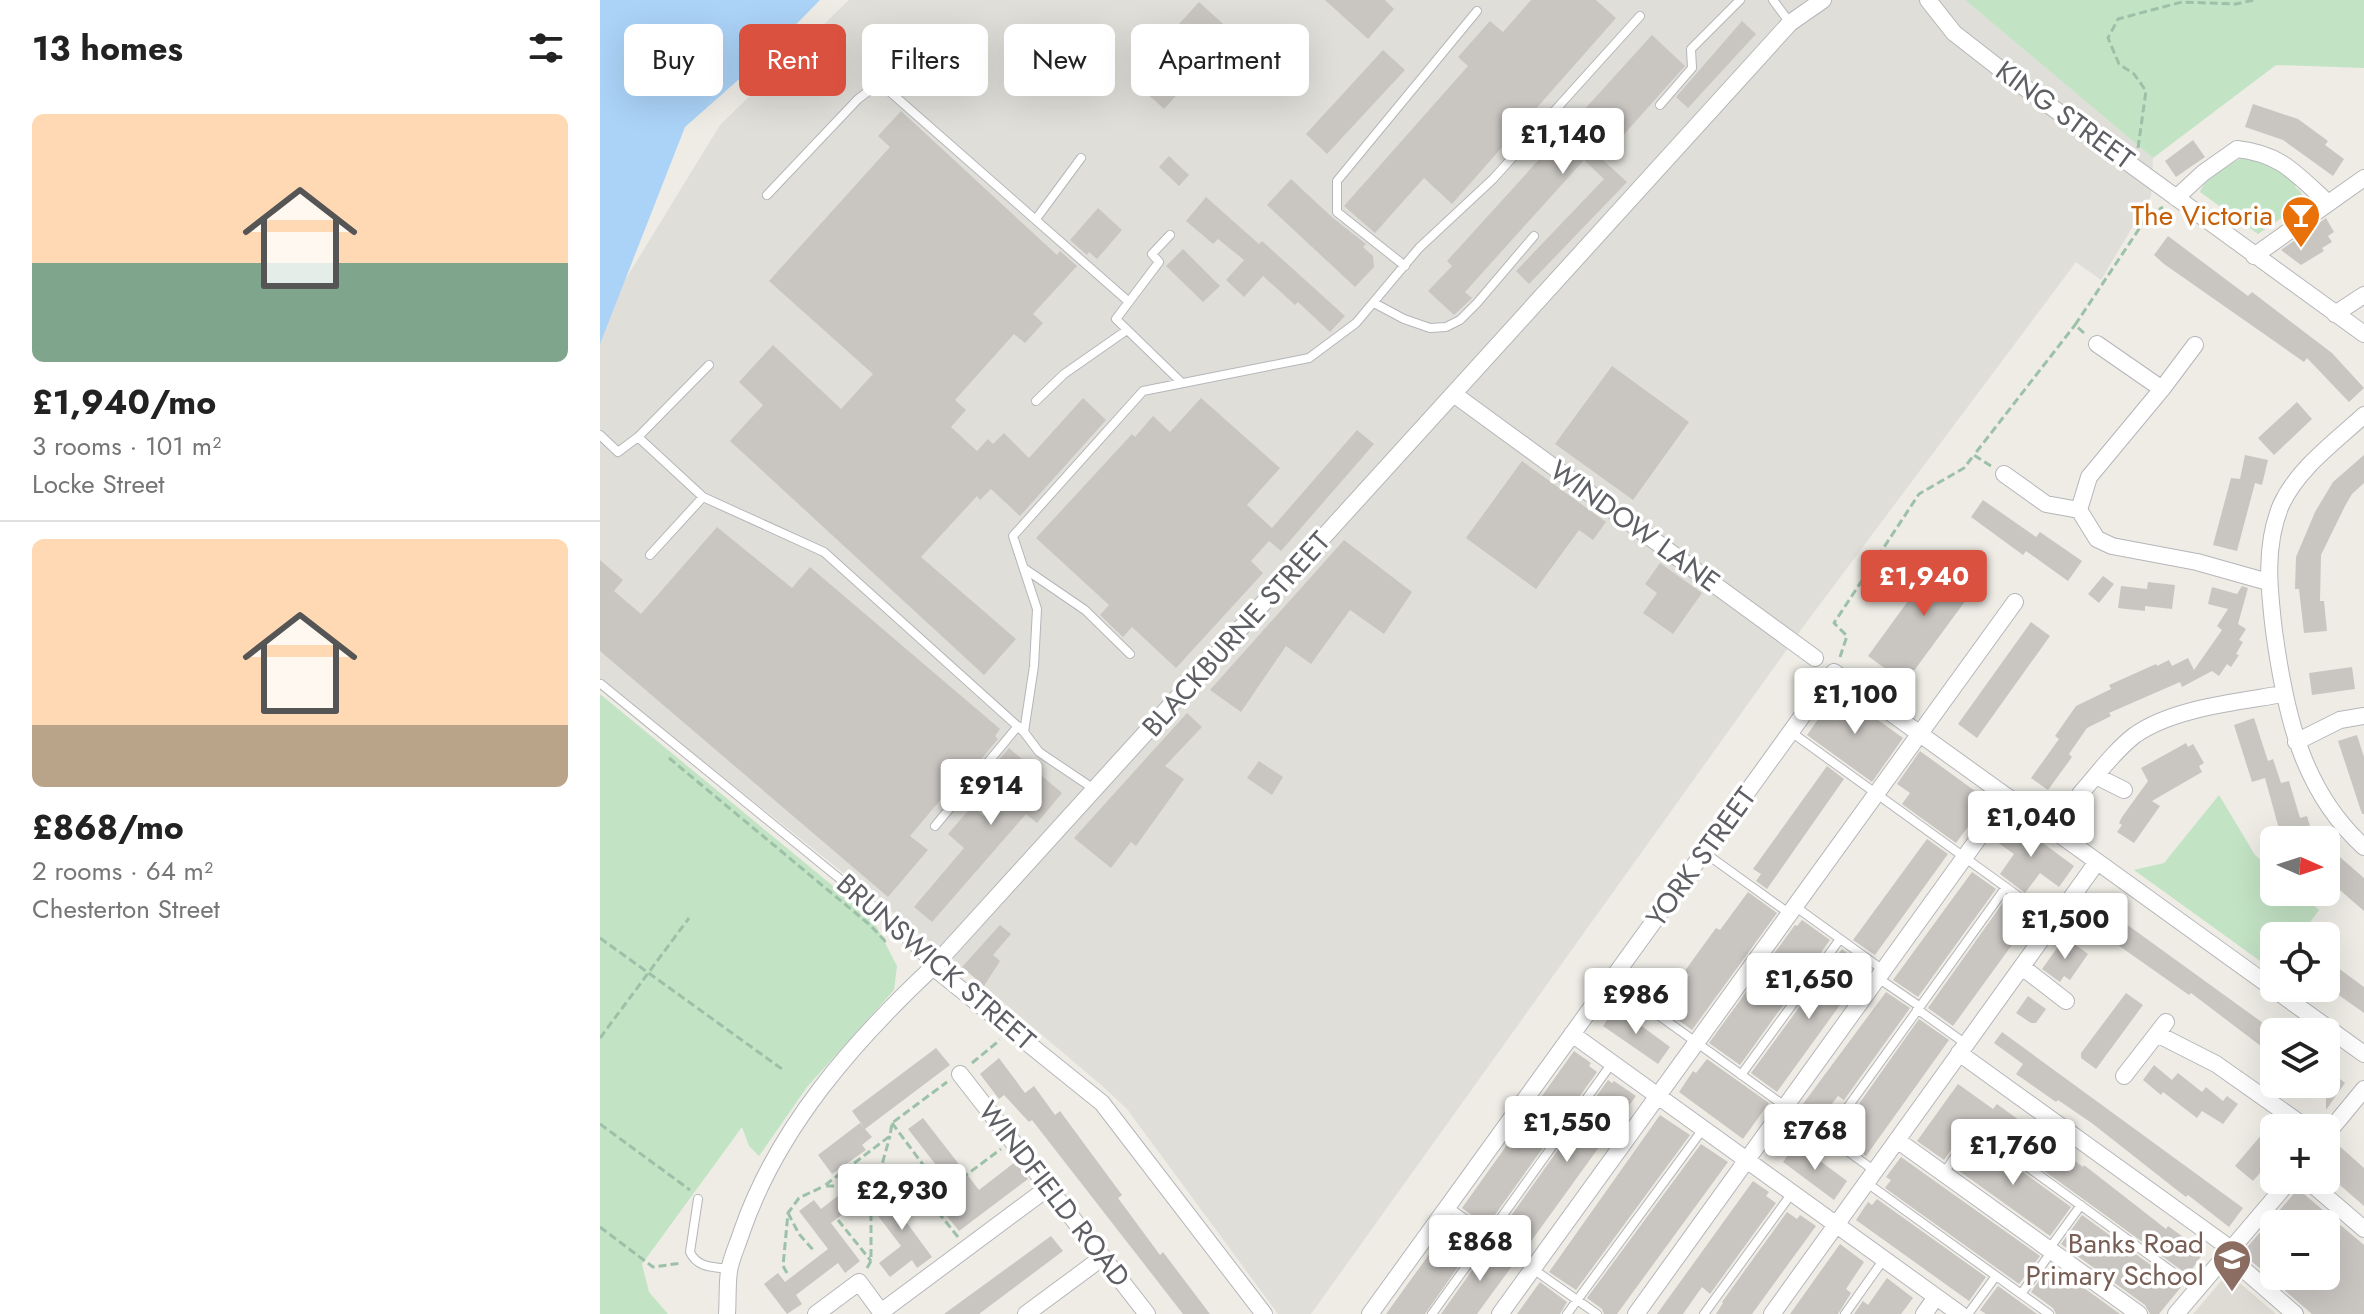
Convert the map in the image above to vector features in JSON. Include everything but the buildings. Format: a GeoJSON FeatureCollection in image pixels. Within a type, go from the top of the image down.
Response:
{"type":"FeatureCollection","features":[{"type":"Feature","properties":{"kind":"street","name":"BLACKBURNE STREET"},"geometry":{"type":"LineString","coordinates":[[727,1314],[729,1269],[752,1202],[783,1144],[842,1061],[1095,790],[1790,23],[1823,0]]}},
{"type":"Feature","properties":{"kind":"street","name":"KING STREET"},"geometry":{"type":"LineString","coordinates":[[1928,0],[1954,33],[2364,334]]}},
{"type":"Feature","properties":{"kind":"street"},"geometry":{"type":"LineString","coordinates":[[2176,198],[2203,173],[2237,149],[2259,151],[2280,161],[2327,202]]}},
{"type":"Feature","properties":{"kind":"street"},"geometry":{"type":"LineString","coordinates":[[2254,256],[2364,178]]}},
{"type":"Feature","properties":{"kind":"street"},"geometry":{"type":"LineString","coordinates":[[2335,314],[2364,295]]}},
{"type":"Feature","properties":{"kind":"street"},"geometry":{"type":"LineString","coordinates":[[2097,344],[2162,389]]}},
{"type":"Feature","properties":{"kind":"street"},"geometry":{"type":"LineString","coordinates":[[2079,510],[2089,477],[2195,345]]}},
{"type":"Feature","properties":{"kind":"street","name":"WINDOW LANE"},"geometry":{"type":"LineString","coordinates":[[1455,395],[1815,658]]}},
{"type":"Feature","properties":{"kind":"street"},"geometry":{"type":"LineString","coordinates":[[2364,415],[2305,469],[2282,503],[2271,535],[2268,582],[2283,694],[2296,742],[2329,808],[2364,847]]}},
{"type":"Feature","properties":{"kind":"street"},"geometry":{"type":"LineString","coordinates":[[2004,474],[2046,504],[2079,510],[2097,539],[2112,546],[2197,562],[2268,582]]}},
{"type":"Feature","properties":{"kind":"street"},"geometry":{"type":"LineString","coordinates":[[1500,1314],[2015,602]]}},
{"type":"Feature","properties":{"kind":"street"},"geometry":{"type":"LineString","coordinates":[[1834,672],[2364,1054]]}},
{"type":"Feature","properties":{"kind":"street","name":"YORK STREET"},"geometry":{"type":"LineString","coordinates":[[1370,1314],[1834,672]]}},
{"type":"Feature","properties":{"kind":"street"},"geometry":{"type":"LineString","coordinates":[[2080,794],[2134,736],[2156,723],[2200,710],[2283,694]]}},
{"type":"Feature","properties":{"kind":"street"},"geometry":{"type":"LineString","coordinates":[[2296,742],[2340,720],[2364,716]]}},
{"type":"Feature","properties":{"kind":"street"},"geometry":{"type":"LineString","coordinates":[[2096,776],[2124,790]]}},
{"type":"Feature","properties":{"kind":"street"},"geometry":{"type":"LineString","coordinates":[[1636,1314],[2008,797]]}},
{"type":"Feature","properties":{"kind":"street"},"geometry":{"type":"LineString","coordinates":[[1772,1314],[2097,862]]}},
{"type":"Feature","properties":{"kind":"street","name":"BRUNSWICK STREET"},"geometry":{"type":"LineString","coordinates":[[933,967],[1102,1103],[1264,1314]]}},
{"type":"Feature","properties":{"kind":"street"},"geometry":{"type":"LineString","coordinates":[[2022,967],[2066,1001]]}},
{"type":"Feature","properties":{"kind":"street"},"geometry":{"type":"LineString","coordinates":[[2124,1076],[2161,1028],[2287,1114]]}},
{"type":"Feature","properties":{"kind":"street"},"geometry":{"type":"LineString","coordinates":[[1572,1034],[1960,1314]]}},
{"type":"Feature","properties":{"kind":"street"},"geometry":{"type":"LineString","coordinates":[[1963,1049],[2229,1252],[2295,1314]]}},
{"type":"Feature","properties":{"kind":"street","name":"WINDFIELD ROAD"},"geometry":{"type":"LineString","coordinates":[[960,1074],[1147,1314]]}},
{"type":"Feature","properties":{"kind":"street"},"geometry":{"type":"LineString","coordinates":[[2340,1118],[2364,1089]]}},
{"type":"Feature","properties":{"kind":"street"},"geometry":{"type":"LineString","coordinates":[[1897,1140],[2139,1314]]}},
{"type":"Feature","properties":{"kind":"street"},"geometry":{"type":"LineString","coordinates":[[816,1314],[859,1282],[881,1312],[1049,1187]]}},
{"type":"Feature","properties":{"kind":"street"},"geometry":{"type":"LineString","coordinates":[[2176,1314],[2278,1194]]}},
{"type":"Feature","properties":{"kind":"street"},"geometry":{"type":"LineString","coordinates":[[2323,1194],[2364,1229]]}},
{"type":"Feature","properties":{"kind":"street"},"geometry":{"type":"LineString","coordinates":[[1026,1314],[1103,1257]]}},
{"type":"Feature","properties":{"kind":"street"},"geometry":{"type":"LineString","coordinates":[[1924,1314],[1936,1297]]}},
{"type":"Feature","properties":{"kind":"lane"},"geometry":{"type":"LineString","coordinates":[[1660,105],[1692,68],[1691,49],[1740,0]]}},
{"type":"Feature","properties":{"kind":"lane"},"geometry":{"type":"LineString","coordinates":[[1773,0],[1790,23]]}},
{"type":"Feature","properties":{"kind":"lane"},"geometry":{"type":"LineString","coordinates":[[1405,266],[1337,212],[1337,181],[1477,11]]}},
{"type":"Feature","properties":{"kind":"lane"},"geometry":{"type":"LineString","coordinates":[[935,826],[1021,729],[1034,666],[1037,609],[1013,536],[1143,391],[1309,358],[1356,323],[1419,248],[1493,179],[1640,16]]}},
{"type":"Feature","properties":{"kind":"lane"},"geometry":{"type":"LineString","coordinates":[[767,195],[858,99],[874,87],[889,91],[1129,302]]}},
{"type":"Feature","properties":{"kind":"lane"},"geometry":{"type":"LineString","coordinates":[[1036,219],[1081,158]]}},
{"type":"Feature","properties":{"kind":"lane"},"geometry":{"type":"LineString","coordinates":[[1170,235],[1152,254],[1159,262],[1116,319],[1182,383]]}},
{"type":"Feature","properties":{"kind":"lane"},"geometry":{"type":"LineString","coordinates":[[1374,303],[1430,328],[1446,327],[1460,320],[1477,303],[1534,236]]}},
{"type":"Feature","properties":{"kind":"lane"},"geometry":{"type":"LineString","coordinates":[[1036,401],[1064,374],[1127,330]]}},
{"type":"Feature","properties":{"kind":"lane"},"geometry":{"type":"LineString","coordinates":[[600,435],[618,452],[638,437],[709,365]]}},
{"type":"Feature","properties":{"kind":"lane"},"geometry":{"type":"LineString","coordinates":[[638,437],[703,497],[824,552],[1021,729],[1039,752],[1095,790]]}},
{"type":"Feature","properties":{"kind":"lane"},"geometry":{"type":"LineString","coordinates":[[650,555],[703,497]]}},
{"type":"Feature","properties":{"kind":"lane"},"geometry":{"type":"LineString","coordinates":[[1025,568],[1085,610],[1130,654]]}},
{"type":"Feature","properties":{"kind":"lane","name":"BRUNSWICK STREET"},"geometry":{"type":"LineString","coordinates":[[601,684],[878,910],[933,967]]}},
{"type":"Feature","properties":{"kind":"lane"},"geometry":{"type":"LineString","coordinates":[[1790,732],[2054,922]]}},
{"type":"Feature","properties":{"kind":"lane"},"geometry":{"type":"LineString","coordinates":[[1705,853],[1840,939],[1963,1049]]}},
{"type":"Feature","properties":{"kind":"lane"},"geometry":{"type":"LineString","coordinates":[[1827,1136],[2006,887]]}},
{"type":"Feature","properties":{"kind":"lane"},"geometry":{"type":"LineString","coordinates":[[1741,1075],[1840,939]]}},
{"type":"Feature","properties":{"kind":"lane"},"geometry":{"type":"LineString","coordinates":[[1611,981],[1827,1136],[1871,1176],[1996,1276],[2049,1314]]}},
{"type":"Feature","properties":{"kind":"lane"},"geometry":{"type":"LineString","coordinates":[[1432,1314],[1612,1063]]}},
{"type":"Feature","properties":{"kind":"lane"},"geometry":{"type":"LineString","coordinates":[[1944,1173],[1974,1128],[2197,1290]]}},
{"type":"Feature","properties":{"kind":"lane"},"geometry":{"type":"LineString","coordinates":[[1567,1314],[1703,1129]]}},
{"type":"Feature","properties":{"kind":"lane"},"geometry":{"type":"LineString","coordinates":[[1704,1314],[1792,1193]]}},
{"type":"Feature","properties":{"kind":"lane"},"geometry":{"type":"LineString","coordinates":[[698,1199],[690,1252],[695,1261],[702,1265],[729,1269]]}},
{"type":"Feature","properties":{"kind":"lane"},"geometry":{"type":"LineString","coordinates":[[2021,1294],[2081,1205]]}},
{"type":"Feature","properties":{"kind":"lane"},"geometry":{"type":"LineString","coordinates":[[1448,1206],[1597,1314]]}},
{"type":"Feature","properties":{"kind":"lane"},"geometry":{"type":"LineString","coordinates":[[1845,1314],[1884,1259]]}},
{"type":"Feature","properties":{"kind":"lane"},"geometry":{"type":"LineString","coordinates":[[1968,1314],[1996,1276]]}},
{"type":"Feature","properties":{"kind":"path"},"geometry":{"type":"LineString","coordinates":[[2136,166],[2146,91],[2134,74],[2119,64],[2108,38],[2118,19],[2135,12],[2182,2],[2236,4],[2254,0]]}},
{"type":"Feature","properties":{"kind":"path"},"geometry":{"type":"LineString","coordinates":[[1834,672],[1847,636],[1834,623],[1919,494],[1964,468],[2075,325],[2147,217],[2176,198]]}},
{"type":"Feature","properties":{"kind":"path"},"geometry":{"type":"LineString","coordinates":[[2075,325],[2097,344]]}},
{"type":"Feature","properties":{"kind":"path"},"geometry":{"type":"LineString","coordinates":[[1974,455],[2004,474]]}},
{"type":"Feature","properties":{"kind":"path"},"geometry":{"type":"LineString","coordinates":[[660,751],[870,925],[885,941],[899,932]]}},
{"type":"Feature","properties":{"kind":"path"},"geometry":{"type":"LineString","coordinates":[[600,1038],[689,918]]}},
{"type":"Feature","properties":{"kind":"path"},"geometry":{"type":"LineString","coordinates":[[600,938],[782,1069]]}},
{"type":"Feature","properties":{"kind":"path"},"geometry":{"type":"LineString","coordinates":[[859,1282],[871,1261],[871,1204],[892,1123],[960,1074],[1012,1030]]}},
{"type":"Feature","properties":{"kind":"path"},"geometry":{"type":"LineString","coordinates":[[892,1123],[945,1193]]}},
{"type":"Feature","properties":{"kind":"path"},"geometry":{"type":"LineString","coordinates":[[600,1124],[688,1188],[698,1199]]}},
{"type":"Feature","properties":{"kind":"path"},"geometry":{"type":"LineString","coordinates":[[787,1273],[783,1266],[788,1213],[799,1198],[824,1186],[890,1136]]}},
{"type":"Feature","properties":{"kind":"path"},"geometry":{"type":"LineString","coordinates":[[967,1249],[930,1202],[1013,1140]]}},
{"type":"Feature","properties":{"kind":"path"},"geometry":{"type":"LineString","coordinates":[[824,1186],[875,1186],[933,1178]]}},
{"type":"Feature","properties":{"kind":"path"},"geometry":{"type":"LineString","coordinates":[[788,1213],[799,1234],[815,1252]]}},
{"type":"Feature","properties":{"kind":"path"},"geometry":{"type":"LineString","coordinates":[[838,1220],[871,1261]]}},
{"type":"Feature","properties":{"kind":"path"},"geometry":{"type":"LineString","coordinates":[[600,1227],[653,1267],[695,1261]]}},
{"type":"Feature","properties":{"kind":"shaded area"},"geometry":{"type":"Polygon","coordinates":[[[849,0],[1965,0],[2153,158],[2151,196],[2101,280],[2076,262],[1803,627],[1311,1314],[1278,1314],[1127,1109],[1100,1084],[964,969],[600,679],[600,321],[720,125],[750,96],[846,96],[846,24],[824,24],[849,0]]]}},
{"type":"Feature","properties":{"kind":"shaded area","name":"Banks Road Primary School"},"geometry":{"type":"Polygon","coordinates":[[[2228,1273],[2276,1314],[2193,1314],[2228,1273]]]}},
{"type":"Feature","properties":{"kind":"green space"},"geometry":{"type":"Polygon","coordinates":[[[1965,0],[2364,0],[2364,68],[2276,65],[2153,158],[1965,0]]]}},
{"type":"Feature","properties":{"kind":"green space"},"geometry":{"type":"Polygon","coordinates":[[[2244,157],[2276,166],[2298,183],[2295,187],[2303,196],[2302,204],[2258,234],[2200,192],[2213,176],[2244,157]]]}},
{"type":"Feature","properties":{"kind":"green space"},"geometry":{"type":"Polygon","coordinates":[[[600,694],[872,918],[897,966],[894,990],[807,1087],[759,1156],[749,1146],[742,1127],[642,1264],[649,1292],[668,1314],[600,1314],[600,694]]]}},
{"type":"Feature","properties":{"kind":"green space"},"geometry":{"type":"Polygon","coordinates":[[[2219,795],[2260,859],[2260,906],[2314,906],[2319,910],[2310,922],[2260,922],[2260,961],[2134,870],[2164,863],[2219,795]]]}},
{"type":"Feature","properties":{"kind":"water"},"geometry":{"type":"Polygon","coordinates":[[[600,0],[820,0],[796,24],[739,24],[739,79],[723,93],[723,24],[624,24],[624,96],[720,96],[685,127],[600,344],[600,0]]]}},
{"type":"Feature","properties":{"kind":"place","name":"The Victoria"},"geometry":{"type":"Point","coordinates":[2301,249]}},
{"type":"Feature","properties":{"kind":"place","name":"Banks Road Primary School"},"geometry":{"type":"Point","coordinates":[2232,1293]}}]}
